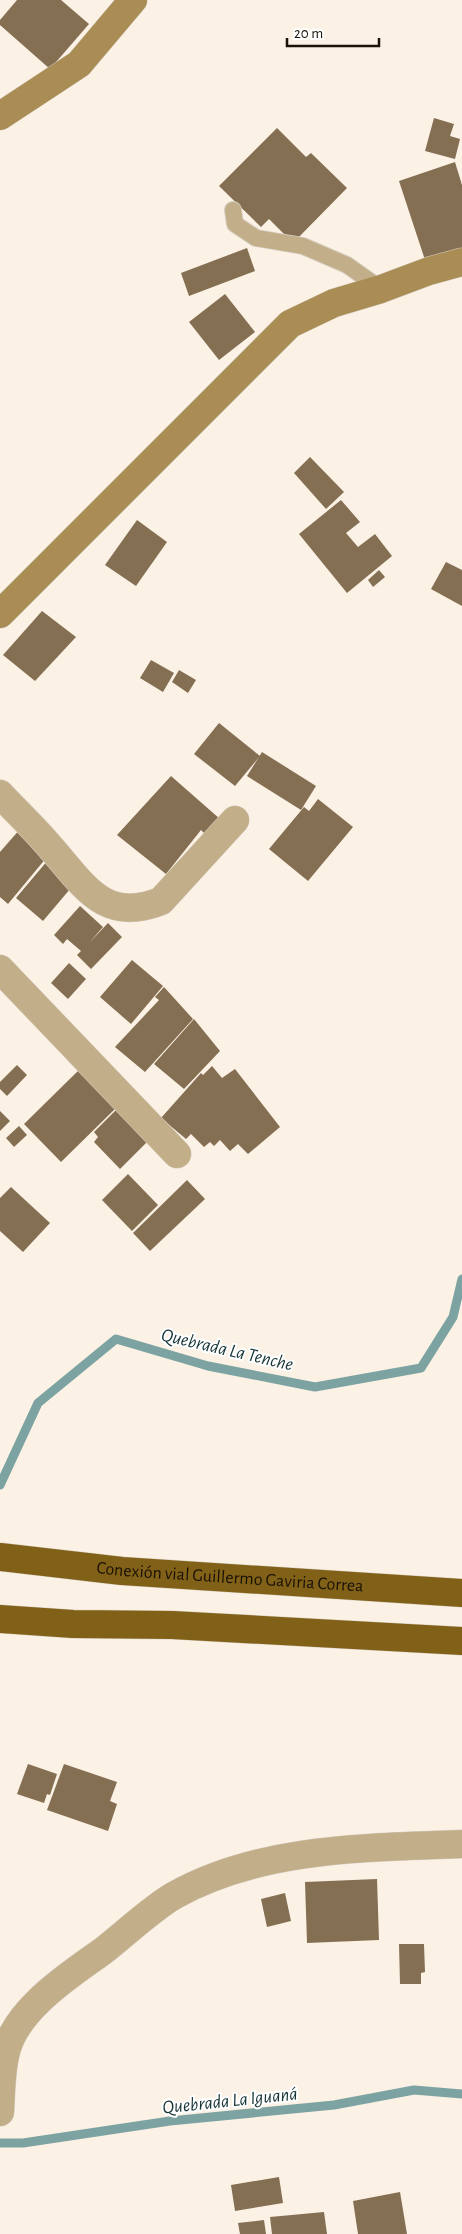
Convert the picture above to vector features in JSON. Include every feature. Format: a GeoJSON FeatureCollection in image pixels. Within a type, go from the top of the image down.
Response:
{"type":"FeatureCollection","features":[{"type":"Feature","properties":{"kind":"highway","name":"Conexión vial Guillermo Gaviria Correa"},"geometry":{"type":"LineString","coordinates":[[0,1557],[122,1571],[462,1593]]}},
{"type":"Feature","properties":{"kind":"highway"},"geometry":{"type":"LineString","coordinates":[[0,1619],[73,1624],[172,1625],[462,1641]]}},
{"type":"Feature","properties":{"kind":"street"},"geometry":{"type":"LineString","coordinates":[[0,116],[79,64],[133,0]]}},
{"type":"Feature","properties":{"kind":"street"},"geometry":{"type":"LineString","coordinates":[[0,614],[290,324],[334,304],[462,262]]}},
{"type":"Feature","properties":{"kind":"street"},"geometry":{"type":"LineString","coordinates":[[0,794],[44,840],[91,894],[110,905],[126,909],[145,908],[160,901],[235,820]]}},
{"type":"Feature","properties":{"kind":"street"},"geometry":{"type":"LineString","coordinates":[[0,969],[177,1154]]}},
{"type":"Feature","properties":{"kind":"street"},"geometry":{"type":"LineString","coordinates":[[0,2107],[5,2055],[16,2025],[53,1988],[174,1896],[221,1875],[264,1861],[362,1848],[462,1844]]}},
{"type":"Feature","properties":{"kind":"lane"},"geometry":{"type":"LineString","coordinates":[[233,210],[235,224],[256,238],[303,246],[347,265],[381,289]]}},
{"type":"Feature","properties":{"kind":"building"},"geometry":{"type":"Polygon","coordinates":[[[17,0],[61,0],[89,24],[50,69],[0,25],[0,20],[17,0]]]}},
{"type":"Feature","properties":{"kind":"building"},"geometry":{"type":"Polygon","coordinates":[[[434,118],[454,124],[450,136],[460,139],[455,159],[425,151],[434,118]]]}},
{"type":"Feature","properties":{"kind":"building"},"geometry":{"type":"Polygon","coordinates":[[[277,128],[306,157],[311,153],[347,188],[293,243],[269,219],[261,227],[219,186],[277,128]]]}},
{"type":"Feature","properties":{"kind":"building"},"geometry":{"type":"Polygon","coordinates":[[[455,162],[462,185],[462,250],[426,263],[399,181],[455,162]]]}},
{"type":"Feature","properties":{"kind":"building"},"geometry":{"type":"Polygon","coordinates":[[[247,248],[255,271],[189,296],[181,273],[247,248]]]}},
{"type":"Feature","properties":{"kind":"building"},"geometry":{"type":"Polygon","coordinates":[[[225,294],[255,332],[219,360],[189,322],[225,294]]]}},
{"type":"Feature","properties":{"kind":"building"},"geometry":{"type":"Polygon","coordinates":[[[310,457],[344,492],[326,509],[294,473],[310,457]]]}},
{"type":"Feature","properties":{"kind":"building"},"geometry":{"type":"Polygon","coordinates":[[[341,500],[360,522],[346,533],[358,547],[375,534],[392,556],[347,593],[299,534],[341,500]]]}},
{"type":"Feature","properties":{"kind":"building"},"geometry":{"type":"Polygon","coordinates":[[[137,520],[167,542],[136,586],[105,565],[137,520]]]}},
{"type":"Feature","properties":{"kind":"building"},"geometry":{"type":"Polygon","coordinates":[[[446,562],[462,570],[462,606],[431,589],[446,562]]]}},
{"type":"Feature","properties":{"kind":"building"},"geometry":{"type":"Polygon","coordinates":[[[379,570],[385,577],[373,587],[368,580],[379,570]]]}},
{"type":"Feature","properties":{"kind":"building"},"geometry":{"type":"Polygon","coordinates":[[[42,611],[76,637],[35,681],[3,655],[42,611]]]}},
{"type":"Feature","properties":{"kind":"building"},"geometry":{"type":"Polygon","coordinates":[[[151,660],[174,673],[163,692],[140,678],[151,660]]]}},
{"type":"Feature","properties":{"kind":"building"},"geometry":{"type":"Polygon","coordinates":[[[179,670],[196,680],[188,693],[172,682],[179,670]]]}},
{"type":"Feature","properties":{"kind":"building"},"geometry":{"type":"Polygon","coordinates":[[[219,723],[260,756],[235,786],[194,754],[219,723]]]}},
{"type":"Feature","properties":{"kind":"building"},"geometry":{"type":"Polygon","coordinates":[[[262,752],[316,786],[301,810],[247,776],[262,752]]]}},
{"type":"Feature","properties":{"kind":"building"},"geometry":{"type":"Polygon","coordinates":[[[171,776],[220,819],[206,835],[201,830],[166,874],[117,835],[171,776]]]}},
{"type":"Feature","properties":{"kind":"building"},"geometry":{"type":"Polygon","coordinates":[[[318,799],[353,827],[308,881],[269,849],[304,807],[309,811],[318,799]]]}},
{"type":"Feature","properties":{"kind":"building"},"geometry":{"type":"Polygon","coordinates":[[[21,828],[47,857],[8,904],[0,897],[0,852],[21,828]]]}},
{"type":"Feature","properties":{"kind":"building"},"geometry":{"type":"Polygon","coordinates":[[[48,860],[76,882],[43,921],[16,898],[48,860]]]}},
{"type":"Feature","properties":{"kind":"building"},"geometry":{"type":"Polygon","coordinates":[[[80,906],[103,927],[89,943],[108,923],[122,937],[91,969],[77,955],[81,951],[67,939],[63,944],[54,935],[80,906]]]}},
{"type":"Feature","properties":{"kind":"building"},"geometry":{"type":"Polygon","coordinates":[[[132,960],[163,986],[131,1024],[100,997],[132,960]]]}},
{"type":"Feature","properties":{"kind":"building"},"geometry":{"type":"Polygon","coordinates":[[[69,963],[86,979],[68,999],[51,983],[69,963]]]}},
{"type":"Feature","properties":{"kind":"building"},"geometry":{"type":"Polygon","coordinates":[[[164,987],[193,1019],[145,1072],[115,1047],[159,1000],[155,997],[164,987]]]}},
{"type":"Feature","properties":{"kind":"building"},"geometry":{"type":"Polygon","coordinates":[[[194,1019],[220,1051],[184,1089],[154,1064],[194,1019]]]}},
{"type":"Feature","properties":{"kind":"building"},"geometry":{"type":"Polygon","coordinates":[[[17,1065],[27,1075],[7,1096],[0,1089],[0,1082],[17,1065]]]}},
{"type":"Feature","properties":{"kind":"building"},"geometry":{"type":"Polygon","coordinates":[[[212,1066],[222,1078],[235,1069],[280,1127],[248,1154],[238,1144],[230,1151],[220,1140],[214,1146],[210,1142],[204,1147],[191,1134],[186,1139],[161,1118],[201,1073],[203,1075],[212,1066]]]}},
{"type":"Feature","properties":{"kind":"building"},"geometry":{"type":"Polygon","coordinates":[[[81,1068],[118,1106],[61,1162],[24,1124],[81,1068]]]}},
{"type":"Feature","properties":{"kind":"building"},"geometry":{"type":"Polygon","coordinates":[[[120,1106],[151,1138],[120,1169],[94,1142],[98,1137],[94,1132],[120,1106]]]}},
{"type":"Feature","properties":{"kind":"building"},"geometry":{"type":"Polygon","coordinates":[[[0,1111],[10,1121],[0,1131],[0,1111]]]}},
{"type":"Feature","properties":{"kind":"building"},"geometry":{"type":"Polygon","coordinates":[[[19,1126],[27,1135],[14,1147],[6,1138],[19,1126]]]}},
{"type":"Feature","properties":{"kind":"building"},"geometry":{"type":"Polygon","coordinates":[[[128,1174],[158,1205],[132,1231],[102,1200],[128,1174]]]}},
{"type":"Feature","properties":{"kind":"building"},"geometry":{"type":"Polygon","coordinates":[[[187,1180],[205,1199],[150,1251],[133,1233],[187,1180]]]}},
{"type":"Feature","properties":{"kind":"building"},"geometry":{"type":"Polygon","coordinates":[[[11,1187],[50,1223],[23,1252],[0,1231],[0,1198],[11,1187]]]}},
{"type":"Feature","properties":{"kind":"building"},"geometry":{"type":"Polygon","coordinates":[[[28,1764],[57,1774],[50,1795],[47,1794],[44,1803],[17,1794],[28,1764]]]}},
{"type":"Feature","properties":{"kind":"building"},"geometry":{"type":"Polygon","coordinates":[[[64,1764],[117,1782],[110,1801],[117,1804],[108,1831],[47,1810],[64,1764]]]}},
{"type":"Feature","properties":{"kind":"building"},"geometry":{"type":"Polygon","coordinates":[[[377,1879],[379,1940],[307,1943],[305,1882],[377,1879]]]}},
{"type":"Feature","properties":{"kind":"building"},"geometry":{"type":"Polygon","coordinates":[[[285,1893],[291,1921],[267,1927],[261,1899],[285,1893]]]}},
{"type":"Feature","properties":{"kind":"building"},"geometry":{"type":"Polygon","coordinates":[[[399,1944],[424,1944],[425,1972],[421,1973],[421,1984],[400,1984],[399,1944]]]}},
{"type":"Feature","properties":{"kind":"building"},"geometry":{"type":"Polygon","coordinates":[[[279,2177],[283,2203],[235,2211],[231,2185],[279,2177]]]}},
{"type":"Feature","properties":{"kind":"building"},"geometry":{"type":"Polygon","coordinates":[[[400,2192],[407,2234],[358,2234],[353,2201],[400,2192]]]}},
{"type":"Feature","properties":{"kind":"building"},"geometry":{"type":"Polygon","coordinates":[[[324,2212],[327,2234],[272,2234],[270,2217],[324,2212]]]}},
{"type":"Feature","properties":{"kind":"building"},"geometry":{"type":"Polygon","coordinates":[[[264,2220],[266,2234],[240,2234],[238,2223],[264,2220]]]}},
{"type":"Feature","properties":{"kind":"waterway","name":"Quebrada La Tenche"},"geometry":{"type":"LineString","coordinates":[[0,1485],[38,1403],[116,1339],[208,1366],[315,1387],[421,1368],[453,1317],[462,1279]]}},
{"type":"Feature","properties":{"kind":"waterway","name":"Quebrada La Iguaná"},"geometry":{"type":"LineString","coordinates":[[0,2143],[23,2143],[170,2121],[334,2105],[414,2090],[462,2094]]}}]}
